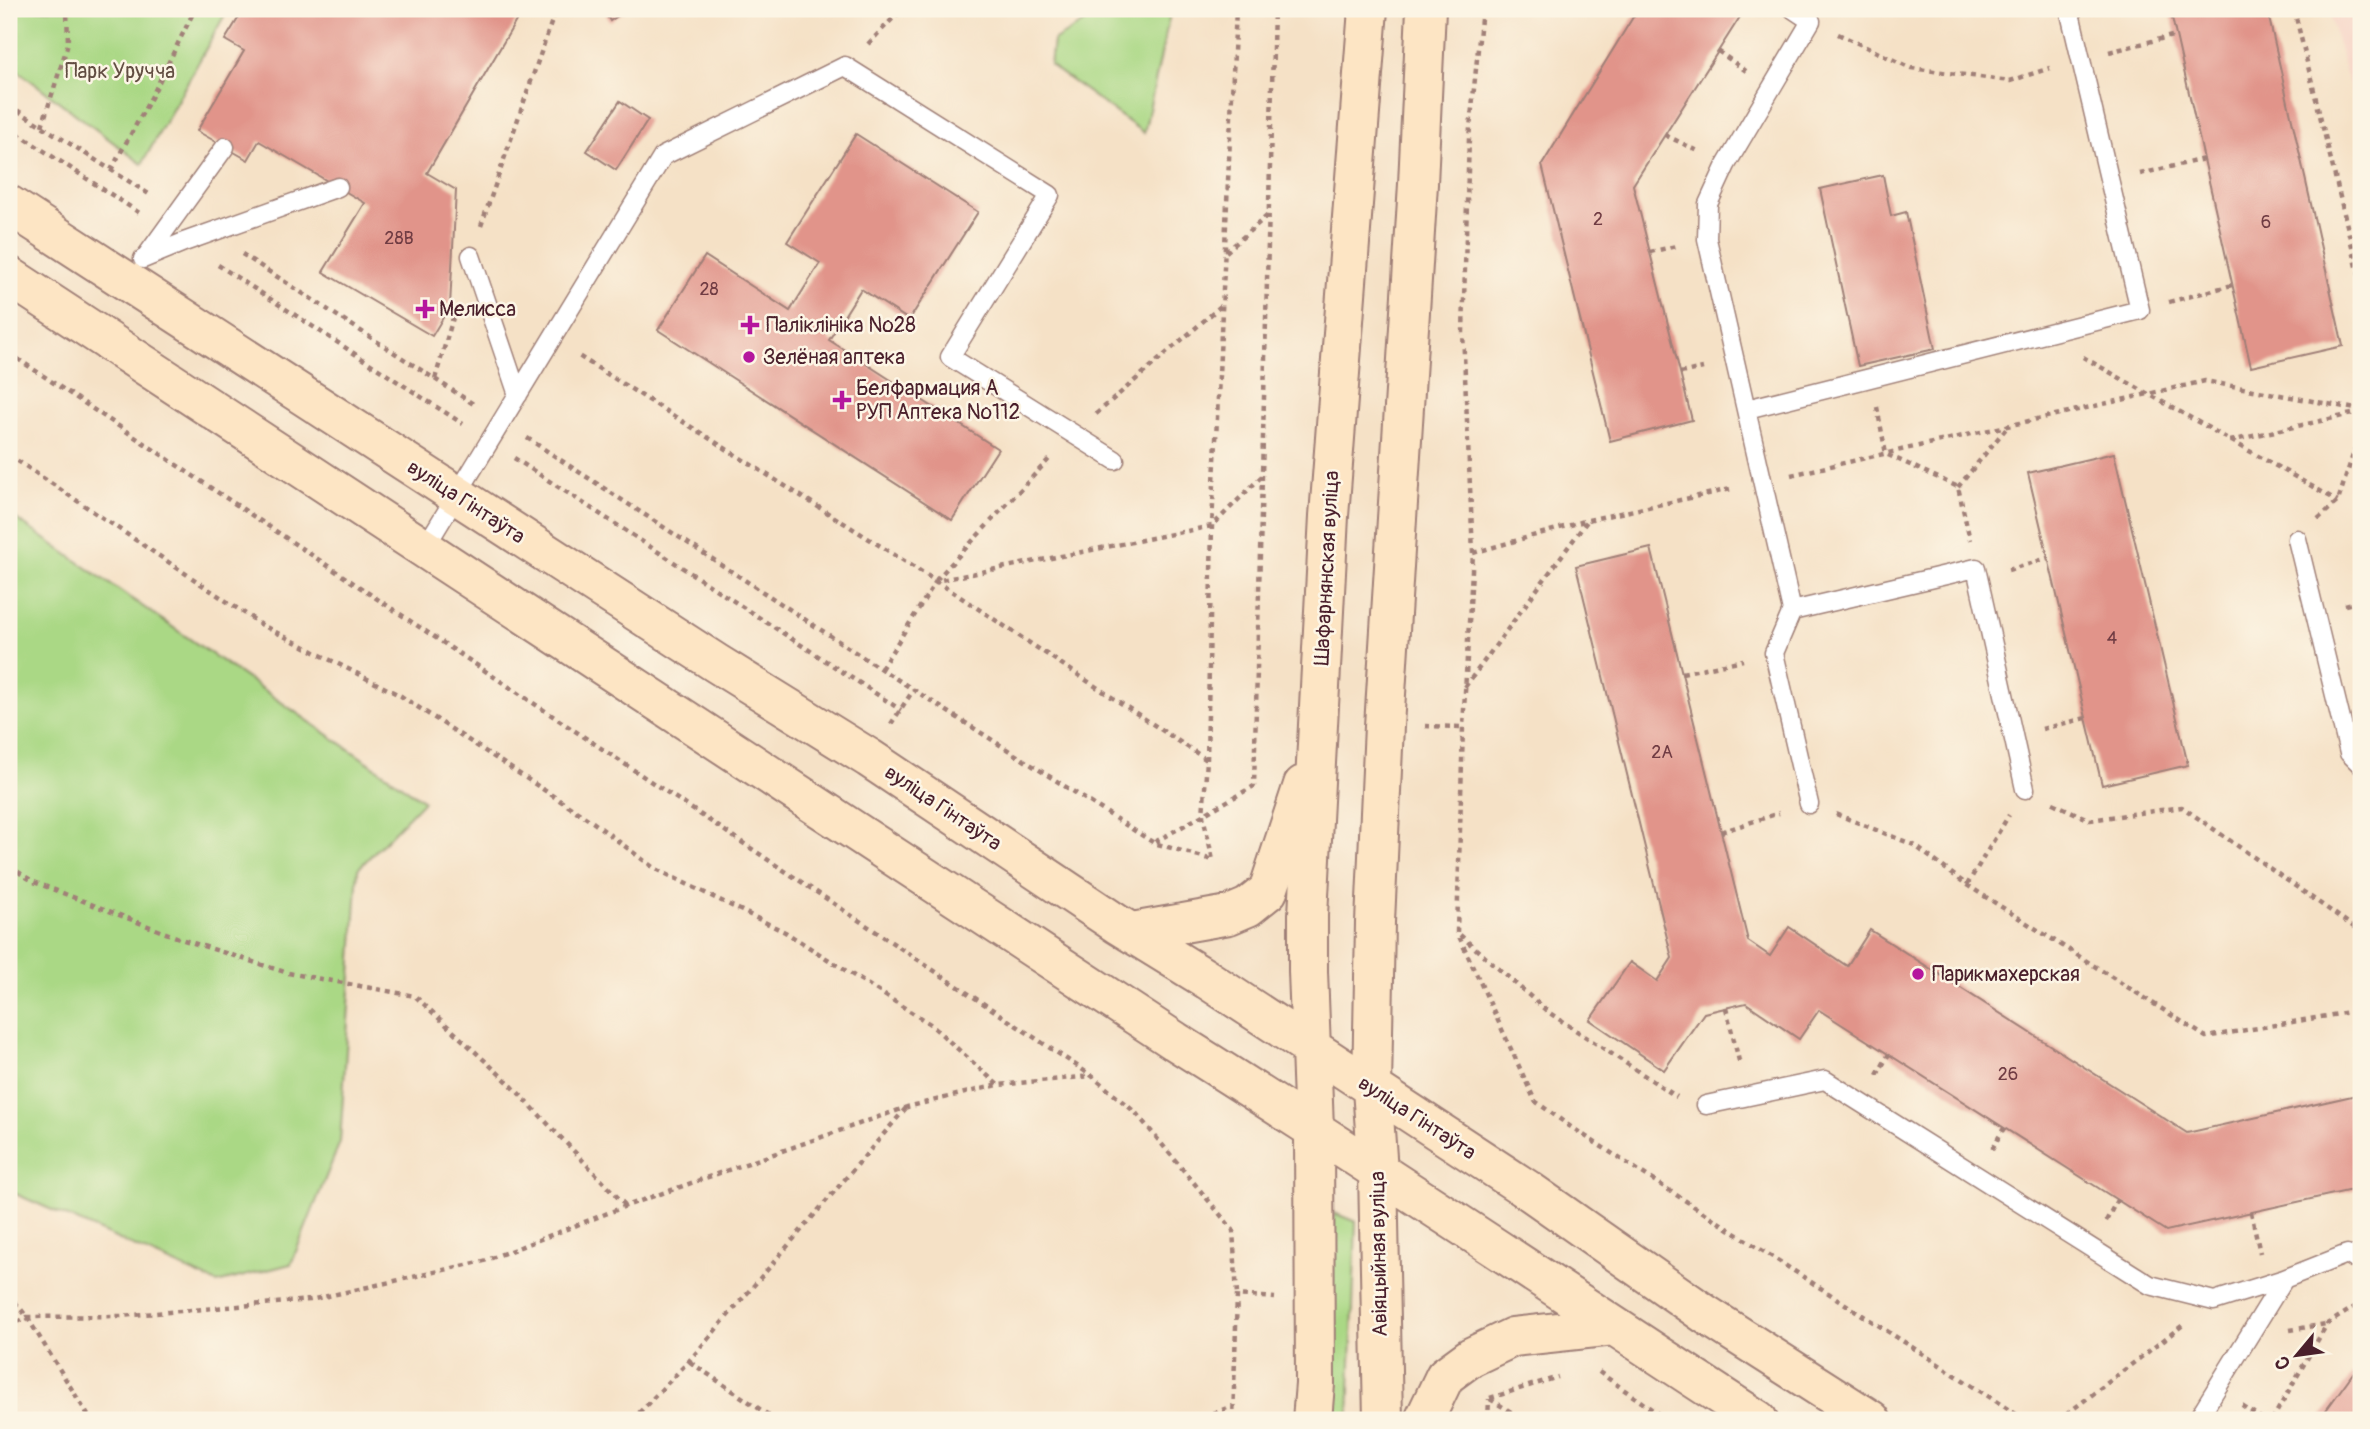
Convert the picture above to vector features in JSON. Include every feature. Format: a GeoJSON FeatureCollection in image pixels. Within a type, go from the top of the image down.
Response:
{"type":"FeatureCollection","features":[{"type":"Feature","properties":{"kind":"main road","name":"Шафарнянская вуліца"},"geometry":{"type":"LineString","coordinates":[[1314,1128],[1308,915],[1329,516],[1368,9]]}},
{"type":"Feature","properties":{"kind":"main road"},"geometry":{"type":"LineString","coordinates":[[1372,1088],[1375,922],[1384,726],[1418,184],[1426,9]]}},
{"type":"Feature","properties":{"kind":"main road","name":"вуліца Гінтаўта"},"geometry":{"type":"LineString","coordinates":[[9,205],[135,271],[456,496],[869,758],[1528,1191],[1705,1314],[1871,1420]]}},
{"type":"Feature","properties":{"kind":"main road"},"geometry":{"type":"LineString","coordinates":[[9,276],[1758,1420]]}},
{"type":"Feature","properties":{"kind":"main road"},"geometry":{"type":"LineString","coordinates":[[1132,932],[1229,915],[1248,908],[1268,891],[1319,736]]}},
{"type":"Feature","properties":{"kind":"main road","name":"Авіяцыйная вуліца"},"geometry":{"type":"LineString","coordinates":[[1372,1088],[1378,1171],[1382,1420]]}},
{"type":"Feature","properties":{"kind":"main road"},"geometry":{"type":"LineString","coordinates":[[1312,1420],[1315,1384],[1314,1128]]}},
{"type":"Feature","properties":{"kind":"main road"},"geometry":{"type":"LineString","coordinates":[[1424,1420],[1446,1376],[1471,1357],[1513,1337],[1614,1326]]}},
{"type":"Feature","properties":{"kind":"lane"},"geometry":{"type":"LineString","coordinates":[[1793,9],[1815,15],[1726,165],[1708,204],[1707,239],[1791,611],[1774,653],[1809,804]]}},
{"type":"Feature","properties":{"kind":"lane"},"geometry":{"type":"LineString","coordinates":[[1747,410],[2140,310],[2069,9]]}},
{"type":"Feature","properties":{"kind":"lane"},"geometry":{"type":"LineString","coordinates":[[424,549],[663,156],[845,66],[1050,195],[950,357],[1115,460]]}},
{"type":"Feature","properties":{"kind":"lane"},"geometry":{"type":"LineString","coordinates":[[135,271],[225,147]]}},
{"type":"Feature","properties":{"kind":"lane"},"geometry":{"type":"LineString","coordinates":[[135,271],[184,242],[338,187]]}},
{"type":"Feature","properties":{"kind":"lane"},"geometry":{"type":"LineString","coordinates":[[471,256],[518,396]]}},
{"type":"Feature","properties":{"kind":"lane"},"geometry":{"type":"LineString","coordinates":[[2297,539],[2349,753],[2361,765]]}},
{"type":"Feature","properties":{"kind":"lane"},"geometry":{"type":"LineString","coordinates":[[1791,611],[1978,573],[2025,789]]}},
{"type":"Feature","properties":{"kind":"lane"},"geometry":{"type":"LineString","coordinates":[[1706,1105],[1825,1080],[2150,1285],[2214,1301],[2347,1254],[2361,1264]]}},
{"type":"Feature","properties":{"kind":"lane"},"geometry":{"type":"LineString","coordinates":[[2197,1420],[2276,1281]]}},
{"type":"Feature","properties":{"kind":"path"},"geometry":{"type":"LineString","coordinates":[[42,126],[68,44],[67,9]]}},
{"type":"Feature","properties":{"kind":"path"},"geometry":{"type":"LineString","coordinates":[[111,170],[195,9]]}},
{"type":"Feature","properties":{"kind":"path"},"geometry":{"type":"LineString","coordinates":[[435,379],[471,256],[556,9]]}},
{"type":"Feature","properties":{"kind":"path"},"geometry":{"type":"LineString","coordinates":[[845,66],[902,9]]}},
{"type":"Feature","properties":{"kind":"path"},"geometry":{"type":"LineString","coordinates":[[211,234],[1154,843],[1213,860],[1203,816],[1207,761],[1212,526],[1237,9]]}},
{"type":"Feature","properties":{"kind":"path"},"geometry":{"type":"LineString","coordinates":[[1154,843],[1255,786],[1274,9]]}},
{"type":"Feature","properties":{"kind":"path"},"geometry":{"type":"LineString","coordinates":[[1482,9],[1468,138],[1463,331],[1473,553],[1465,688],[1457,932],[1535,1101],[1568,1125],[2025,1420]]}},
{"type":"Feature","properties":{"kind":"path"},"geometry":{"type":"LineString","coordinates":[[2294,9],[2361,283]]}},
{"type":"Feature","properties":{"kind":"path"},"geometry":{"type":"LineString","coordinates":[[1815,15],[1911,68],[2010,81],[2081,59],[2176,35]]}},
{"type":"Feature","properties":{"kind":"path"},"geometry":{"type":"LineString","coordinates":[[9,105],[177,213]]}},
{"type":"Feature","properties":{"kind":"path"},"geometry":{"type":"LineString","coordinates":[[9,128],[165,230]]}},
{"type":"Feature","properties":{"kind":"path"},"geometry":{"type":"LineString","coordinates":[[2110,181],[2204,159]]}},
{"type":"Feature","properties":{"kind":"path"},"geometry":{"type":"LineString","coordinates":[[1225,252],[1269,214]]}},
{"type":"Feature","properties":{"kind":"path"},"geometry":{"type":"LineString","coordinates":[[184,242],[901,710]]}},
{"type":"Feature","properties":{"kind":"path"},"geometry":{"type":"LineString","coordinates":[[2356,258],[2361,262]]}},
{"type":"Feature","properties":{"kind":"path"},"geometry":{"type":"LineString","coordinates":[[2140,310],[2232,285]]}},
{"type":"Feature","properties":{"kind":"path"},"geometry":{"type":"LineString","coordinates":[[2045,335],[2338,501]]}},
{"type":"Feature","properties":{"kind":"path"},"geometry":{"type":"LineString","coordinates":[[553,339],[936,581],[1207,761]]}},
{"type":"Feature","properties":{"kind":"path"},"geometry":{"type":"LineString","coordinates":[[9,352],[1093,1076],[1136,1113],[1233,1230],[1237,1295],[1233,1420]]}},
{"type":"Feature","properties":{"kind":"path"},"geometry":{"type":"LineString","coordinates":[[1871,380],[1886,454]]}},
{"type":"Feature","properties":{"kind":"path"},"geometry":{"type":"LineString","coordinates":[[1473,553],[1588,520],[2206,381],[2361,411]]}},
{"type":"Feature","properties":{"kind":"path"},"geometry":{"type":"LineString","coordinates":[[2230,441],[2361,411]]}},
{"type":"Feature","properties":{"kind":"path"},"geometry":{"type":"LineString","coordinates":[[1958,487],[2008,426]]}},
{"type":"Feature","properties":{"kind":"path"},"geometry":{"type":"LineString","coordinates":[[2297,539],[2338,501],[2361,430]]}},
{"type":"Feature","properties":{"kind":"path"},"geometry":{"type":"LineString","coordinates":[[1886,454],[1958,487]]}},
{"type":"Feature","properties":{"kind":"path"},"geometry":{"type":"LineString","coordinates":[[9,455],[262,625],[401,696],[594,823],[654,868],[785,932],[930,1024],[998,1085]]}},
{"type":"Feature","properties":{"kind":"path"},"geometry":{"type":"LineString","coordinates":[[881,669],[936,581],[1212,526],[1263,475]]}},
{"type":"Feature","properties":{"kind":"path"},"geometry":{"type":"LineString","coordinates":[[1958,487],[1978,573],[2048,558]]}},
{"type":"Feature","properties":{"kind":"path"},"geometry":{"type":"LineString","coordinates":[[1465,688],[1588,520]]}},
{"type":"Feature","properties":{"kind":"path"},"geometry":{"type":"LineString","coordinates":[[1682,673],[1774,653]]}},
{"type":"Feature","properties":{"kind":"path"},"geometry":{"type":"LineString","coordinates":[[886,733],[914,689]]}},
{"type":"Feature","properties":{"kind":"path"},"geometry":{"type":"LineString","coordinates":[[2013,736],[2086,719]]}},
{"type":"Feature","properties":{"kind":"path"},"geometry":{"type":"LineString","coordinates":[[1967,885],[2025,789],[2090,820],[2182,807],[2361,932]]}},
{"type":"Feature","properties":{"kind":"path"},"geometry":{"type":"LineString","coordinates":[[1721,832],[1809,804],[1914,845],[1967,885],[2206,1037],[2361,1010]]}},
{"type":"Feature","properties":{"kind":"path"},"geometry":{"type":"LineString","coordinates":[[9,866],[34,882],[184,940],[288,973],[415,996],[510,1084],[626,1206]]}},
{"type":"Feature","properties":{"kind":"path"},"geometry":{"type":"LineString","coordinates":[[1457,932],[1548,1012],[1675,1096],[1706,1105]]}},
{"type":"Feature","properties":{"kind":"path"},"geometry":{"type":"LineString","coordinates":[[1726,1008],[1747,1097]]}},
{"type":"Feature","properties":{"kind":"path"},"geometry":{"type":"LineString","coordinates":[[9,1327],[27,1317],[121,1316],[310,1300],[484,1261],[626,1206],[907,1107],[998,1085],[1093,1076]]}},
{"type":"Feature","properties":{"kind":"path"},"geometry":{"type":"LineString","coordinates":[[632,1420],[690,1361],[907,1107]]}},
{"type":"Feature","properties":{"kind":"path"},"geometry":{"type":"LineString","coordinates":[[2251,1212],[2276,1281]]}},
{"type":"Feature","properties":{"kind":"path"},"geometry":{"type":"LineString","coordinates":[[9,1294],[27,1317],[91,1420]]}},
{"type":"Feature","properties":{"kind":"path"},"geometry":{"type":"LineString","coordinates":[[1237,1295],[1276,1298]]}},
{"type":"Feature","properties":{"kind":"path"},"geometry":{"type":"LineString","coordinates":[[2059,1420],[2214,1301]]}},
{"type":"Feature","properties":{"kind":"path"},"geometry":{"type":"LineString","coordinates":[[2272,1420],[2327,1324],[2361,1303]]}},
{"type":"Feature","properties":{"kind":"path"},"geometry":{"type":"LineString","coordinates":[[690,1361],[776,1420]]}},
{"type":"Feature","properties":{"kind":"path"},"geometry":{"type":"LineString","coordinates":[[1489,1398],[1566,1375]]}},
{"type":"Feature","properties":{"kind":"path"},"geometry":{"type":"LineString","coordinates":[[1488,1420],[1489,1398]]}},
{"type":"Feature","properties":{"kind":"path"},"geometry":{"type":"LineString","coordinates":[[1489,1398],[1524,1420]]}},
{"type":"Feature","properties":{"kind":"path"},"geometry":{"type":"LineString","coordinates":[[1194,1420],[1233,1406]]}},
{"type":"Feature","properties":{"kind":"shaded area"},"geometry":{"type":"Polygon","coordinates":[[[2328,9],[2361,9],[2361,127],[2328,9]]]}},
{"type":"Feature","properties":{"kind":"green space","name":"Парк Уручча"},"geometry":{"type":"Polygon","coordinates":[[[9,9],[228,9],[142,164],[9,64],[9,9]]]}},
{"type":"Feature","properties":{"kind":"green space"},"geometry":{"type":"Polygon","coordinates":[[[1107,9],[1171,9],[1144,133],[1050,65],[1053,41],[1107,9]]]}},
{"type":"Feature","properties":{"kind":"green space"},"geometry":{"type":"Polygon","coordinates":[[[9,514],[424,801],[358,869],[340,1142],[291,1264],[217,1283],[9,1191],[9,514]]]}},
{"type":"Feature","properties":{"kind":"green space"},"geometry":{"type":"Polygon","coordinates":[[[1334,1213],[1356,1222],[1349,1420],[1327,1420],[1334,1213]]]}},
{"type":"Feature","properties":{"kind":"building"},"geometry":{"type":"Polygon","coordinates":[[[244,9],[523,9],[427,173],[456,190],[450,306],[432,336],[323,272],[365,203],[259,141],[248,160],[197,131],[244,51],[225,40],[244,9]]]}},
{"type":"Feature","properties":{"kind":"building"},"geometry":{"type":"Polygon","coordinates":[[[603,9],[628,9],[610,21],[603,9]]]}},
{"type":"Feature","properties":{"kind":"building"},"geometry":{"type":"Polygon","coordinates":[[[1638,9],[1745,9],[1633,185],[1692,420],[1610,441],[1542,165],[1638,9]]]}},
{"type":"Feature","properties":{"kind":"building"},"geometry":{"type":"Polygon","coordinates":[[[2170,9],[2267,9],[2343,346],[2251,367],[2170,9]]]}},
{"type":"Feature","properties":{"kind":"building"},"geometry":{"type":"Polygon","coordinates":[[[620,101],[648,120],[616,170],[587,151],[620,101]]]}},
{"type":"Feature","properties":{"kind":"building","name":"Паліклініка №28"},"geometry":{"type":"Polygon","coordinates":[[[856,134],[978,212],[909,320],[861,289],[829,340],[998,449],[952,520],[658,330],[705,256],[790,311],[820,263],[787,242],[856,134]]]}},
{"type":"Feature","properties":{"kind":"building"},"geometry":{"type":"Polygon","coordinates":[[[1883,175],[1891,216],[1906,212],[1935,349],[1858,366],[1820,189],[1883,175]]]}},
{"type":"Feature","properties":{"kind":"building"},"geometry":{"type":"Polygon","coordinates":[[[2114,453],[2188,765],[2102,785],[2028,473],[2114,453]]]}},
{"type":"Feature","properties":{"kind":"building"},"geometry":{"type":"Polygon","coordinates":[[[1651,548],[1748,941],[1770,956],[1789,927],[1847,966],[1870,930],[2187,1133],[2361,1094],[2361,1188],[2166,1231],[1819,1010],[1799,1039],[1746,1003],[1704,1013],[1664,1070],[1590,1020],[1630,962],[1657,981],[1672,958],[1576,566],[1651,548]]]}},
{"type":"Feature","properties":{"kind":"building"},"geometry":{"type":"Polygon","coordinates":[[[2361,1362],[2361,1420],[2319,1420],[2361,1362]]]}},
{"type":"Feature","properties":{"kind":"place","name":"Мелисса"},"geometry":{"type":"Point","coordinates":[425,309]}},
{"type":"Feature","properties":{"kind":"place","name":"Паліклініка №28"},"geometry":{"type":"Point","coordinates":[750,325]}},
{"type":"Feature","properties":{"kind":"place","name":"Зелёная аптека"},"geometry":{"type":"Point","coordinates":[749,357]}},
{"type":"Feature","properties":{"kind":"place","name":"Белфармация А РУП Аптека №112"},"geometry":{"type":"Point","coordinates":[842,400]}},
{"type":"Feature","properties":{"kind":"place","name":"Парикмахерская"},"geometry":{"type":"Point","coordinates":[1918,974]}}]}
